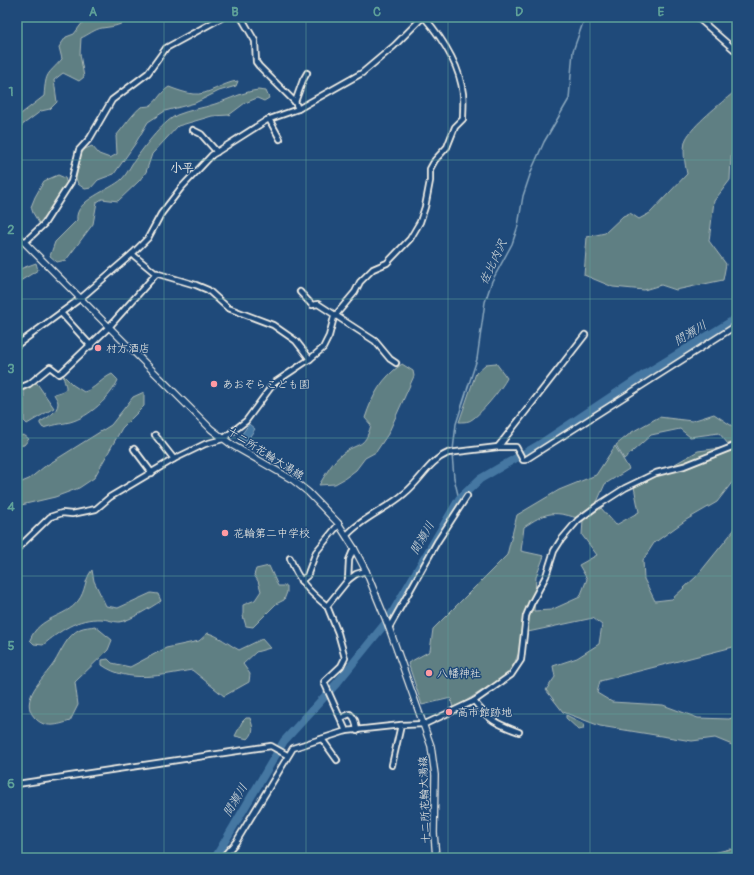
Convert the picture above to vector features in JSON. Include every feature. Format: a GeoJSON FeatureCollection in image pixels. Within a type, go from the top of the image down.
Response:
{"type":"FeatureCollection","features":[{"type":"Feature","properties":{"kind":"main road","name":"十二所花輪大湯線"},"geometry":{"type":"LineString","coordinates":[[20,239],[81,298],[159,378],[223,439],[293,480],[308,492],[339,524],[347,535],[366,571],[425,724],[431,746],[435,775],[434,833],[436,858]]}},
{"type":"Feature","properties":{"kind":"street"},"geometry":{"type":"LineString","coordinates":[[20,239],[44,224],[71,182],[79,150],[90,138],[112,100],[148,73],[166,48],[223,17]]}},
{"type":"Feature","properties":{"kind":"street"},"geometry":{"type":"LineString","coordinates":[[241,17],[255,41],[256,62],[294,102],[298,109]]}},
{"type":"Feature","properties":{"kind":"street"},"geometry":{"type":"LineString","coordinates":[[17,345],[81,298],[132,254],[148,238],[160,214],[181,188],[217,152],[248,130],[269,119],[298,109],[362,73],[394,46],[423,17],[439,34],[455,65],[463,93],[462,119],[455,127],[447,147],[435,160],[430,169],[430,181],[425,207],[420,222],[410,239],[387,263],[373,269],[360,282],[355,292],[336,315],[323,348],[274,384],[246,420],[223,439],[205,444],[174,459],[110,497],[96,509],[72,514],[62,513],[50,517],[17,548]]}},
{"type":"Feature","properties":{"kind":"street"},"geometry":{"type":"LineString","coordinates":[[697,17],[737,52]]}},
{"type":"Feature","properties":{"kind":"street"},"geometry":{"type":"LineString","coordinates":[[294,102],[307,73]]}},
{"type":"Feature","properties":{"kind":"street"},"geometry":{"type":"LineString","coordinates":[[269,119],[280,139]]}},
{"type":"Feature","properties":{"kind":"street"},"geometry":{"type":"LineString","coordinates":[[193,130],[201,134],[217,152]]}},
{"type":"Feature","properties":{"kind":"street"},"geometry":{"type":"LineString","coordinates":[[132,254],[157,273],[208,290],[228,308],[273,324],[296,341],[310,359]]}},
{"type":"Feature","properties":{"kind":"street"},"geometry":{"type":"LineString","coordinates":[[17,389],[30,384],[50,367],[59,374],[110,327],[157,273]]}},
{"type":"Feature","properties":{"kind":"street"},"geometry":{"type":"LineString","coordinates":[[300,292],[312,305],[318,304],[376,341],[390,359],[396,363]]}},
{"type":"Feature","properties":{"kind":"street"},"geometry":{"type":"LineString","coordinates":[[61,313],[90,346]]}},
{"type":"Feature","properties":{"kind":"street"},"geometry":{"type":"LineString","coordinates":[[347,535],[358,524],[406,493],[436,460],[448,452],[498,447],[516,447],[523,460],[737,325]]}},
{"type":"Feature","properties":{"kind":"street"},"geometry":{"type":"LineString","coordinates":[[498,447],[585,335]]}},
{"type":"Feature","properties":{"kind":"street"},"geometry":{"type":"LineString","coordinates":[[155,435],[174,459]]}},
{"type":"Feature","properties":{"kind":"street"},"geometry":{"type":"LineString","coordinates":[[222,858],[236,842],[285,754],[293,748],[346,731],[357,731],[401,724],[425,724],[474,701],[512,675],[520,660],[526,616],[531,604],[546,576],[554,551],[578,520],[625,488],[656,473],[684,466],[737,445]]}},
{"type":"Feature","properties":{"kind":"street"},"geometry":{"type":"LineString","coordinates":[[134,449],[152,473]]}},
{"type":"Feature","properties":{"kind":"street"},"geometry":{"type":"LineString","coordinates":[[388,626],[437,542],[467,496]]}},
{"type":"Feature","properties":{"kind":"street"},"geometry":{"type":"LineString","coordinates":[[301,581],[307,576],[316,552],[339,524]]}},
{"type":"Feature","properties":{"kind":"street"},"geometry":{"type":"LineString","coordinates":[[348,580],[349,560],[354,548]]}},
{"type":"Feature","properties":{"kind":"street"},"geometry":{"type":"LineString","coordinates":[[290,558],[296,574],[301,581],[327,606],[338,633],[345,658],[342,666],[324,682],[346,731]]}},
{"type":"Feature","properties":{"kind":"street"},"geometry":{"type":"LineString","coordinates":[[327,606],[348,580],[356,574],[366,571]]}},
{"type":"Feature","properties":{"kind":"street"},"geometry":{"type":"LineString","coordinates":[[474,701],[484,714],[492,721],[519,732]]}},
{"type":"Feature","properties":{"kind":"street"},"geometry":{"type":"LineString","coordinates":[[341,718],[350,714],[353,715],[357,731]]}},
{"type":"Feature","properties":{"kind":"street"},"geometry":{"type":"LineString","coordinates":[[392,765],[401,724]]}},
{"type":"Feature","properties":{"kind":"street"},"geometry":{"type":"LineString","coordinates":[[322,739],[337,760]]}},
{"type":"Feature","properties":{"kind":"street"},"geometry":{"type":"LineString","coordinates":[[17,784],[271,746],[285,754]]}},
{"type":"Feature","properties":{"kind":"green space"},"geometry":{"type":"Polygon","coordinates":[[[132,17],[121,24],[99,29],[81,38],[80,54],[84,77],[79,81],[63,73],[54,80],[57,102],[50,109],[41,111],[17,129],[17,117],[44,96],[48,74],[62,59],[59,47],[66,37],[74,34],[83,22],[90,19],[132,17]]]}},
{"type":"Feature","properties":{"kind":"green space"},"geometry":{"type":"Polygon","coordinates":[[[238,81],[236,86],[219,91],[195,103],[165,111],[148,122],[114,174],[98,180],[91,188],[85,189],[78,184],[76,178],[81,154],[85,149],[92,146],[99,154],[110,158],[117,154],[116,136],[138,109],[151,105],[169,87],[187,93],[199,94],[238,81]]]}},
{"type":"Feature","properties":{"kind":"green space"},"geometry":{"type":"Polygon","coordinates":[[[258,90],[266,91],[269,98],[264,101],[257,98],[245,103],[229,115],[212,116],[178,126],[152,154],[146,172],[139,181],[118,201],[102,199],[97,202],[93,224],[66,260],[57,262],[50,256],[55,242],[77,220],[81,207],[94,196],[122,179],[152,137],[171,119],[182,113],[215,104],[247,92],[258,90]]]}},
{"type":"Feature","properties":{"kind":"green space"},"geometry":{"type":"Polygon","coordinates":[[[737,92],[737,140],[734,142],[731,157],[730,180],[714,201],[709,241],[726,264],[723,280],[676,290],[661,285],[644,290],[613,287],[584,275],[587,237],[605,233],[623,216],[630,213],[639,219],[650,213],[687,174],[684,147],[689,133],[714,109],[733,93],[737,92]]]}},
{"type":"Feature","properties":{"kind":"green space"},"geometry":{"type":"Polygon","coordinates":[[[58,175],[65,178],[67,184],[52,209],[39,223],[31,207],[44,181],[58,175]]]}},
{"type":"Feature","properties":{"kind":"green space"},"geometry":{"type":"Polygon","coordinates":[[[36,263],[38,270],[17,283],[17,270],[36,263]]]}},
{"type":"Feature","properties":{"kind":"green space"},"geometry":{"type":"Polygon","coordinates":[[[496,363],[507,378],[505,382],[490,402],[473,419],[465,422],[459,422],[476,373],[486,364],[496,363]]]}},
{"type":"Feature","properties":{"kind":"green space"},"geometry":{"type":"Polygon","coordinates":[[[402,364],[413,371],[414,376],[388,434],[376,452],[365,458],[356,470],[344,479],[335,484],[319,485],[329,468],[338,457],[363,442],[366,438],[371,425],[365,418],[371,401],[379,387],[389,375],[402,364]]]}},
{"type":"Feature","properties":{"kind":"green space"},"geometry":{"type":"Polygon","coordinates":[[[112,374],[118,380],[115,386],[98,406],[85,416],[70,422],[43,428],[40,424],[40,422],[52,414],[58,406],[58,402],[54,394],[63,391],[66,388],[63,375],[73,385],[84,392],[88,391],[112,374]]]}},
{"type":"Feature","properties":{"kind":"green space"},"geometry":{"type":"Polygon","coordinates":[[[36,382],[54,408],[27,424],[24,421],[24,390],[36,382]]]}},
{"type":"Feature","properties":{"kind":"green space"},"geometry":{"type":"Polygon","coordinates":[[[144,392],[144,406],[122,428],[94,478],[79,488],[55,497],[17,506],[17,484],[29,479],[44,467],[111,425],[133,397],[144,392]]]}},
{"type":"Feature","properties":{"kind":"green space"},"geometry":{"type":"Polygon","coordinates":[[[714,414],[732,426],[737,425],[737,441],[728,444],[719,433],[690,437],[680,429],[651,435],[624,459],[616,445],[632,432],[659,417],[692,421],[714,414]]]}},
{"type":"Feature","properties":{"kind":"green space"},"geometry":{"type":"Polygon","coordinates":[[[24,435],[29,439],[24,445],[17,446],[17,436],[24,435]]]}},
{"type":"Feature","properties":{"kind":"green space"},"geometry":{"type":"Polygon","coordinates":[[[615,446],[629,469],[605,484],[597,502],[577,518],[561,514],[549,514],[524,527],[521,551],[544,556],[536,577],[534,611],[551,610],[580,597],[587,579],[579,565],[597,555],[582,535],[583,520],[601,508],[616,525],[639,512],[634,487],[698,451],[737,446],[737,476],[717,502],[686,520],[654,543],[643,560],[644,579],[655,601],[672,599],[697,576],[734,530],[737,522],[737,646],[600,681],[597,693],[612,702],[663,705],[698,718],[729,719],[737,716],[737,747],[715,738],[692,741],[600,726],[563,712],[546,690],[555,677],[553,666],[577,658],[599,644],[602,625],[593,618],[528,632],[510,673],[453,709],[451,698],[422,705],[408,663],[430,651],[433,629],[507,555],[517,515],[559,490],[596,475],[615,446]]]}},
{"type":"Feature","properties":{"kind":"green space"},"geometry":{"type":"Polygon","coordinates":[[[269,566],[278,586],[287,586],[287,592],[284,600],[276,604],[253,627],[246,626],[243,616],[243,605],[255,600],[261,591],[258,581],[254,575],[256,569],[269,566]]]}},
{"type":"Feature","properties":{"kind":"green space"},"geometry":{"type":"Polygon","coordinates":[[[92,570],[94,581],[106,606],[118,608],[151,593],[158,594],[161,601],[124,621],[117,622],[106,619],[92,619],[84,621],[62,630],[43,645],[34,644],[30,640],[39,626],[73,607],[78,601],[92,570]]]}},
{"type":"Feature","properties":{"kind":"green space"},"geometry":{"type":"Polygon","coordinates":[[[95,626],[112,640],[108,650],[75,682],[78,705],[70,721],[52,725],[43,724],[35,718],[30,711],[29,704],[34,690],[54,663],[71,635],[82,628],[95,626]]]}},
{"type":"Feature","properties":{"kind":"green space"},"geometry":{"type":"Polygon","coordinates":[[[208,633],[220,638],[239,650],[262,639],[270,648],[256,652],[243,664],[250,674],[249,682],[224,696],[192,670],[157,676],[134,676],[112,671],[102,665],[102,660],[108,659],[112,663],[130,667],[166,648],[199,641],[208,633]]]}},
{"type":"Feature","properties":{"kind":"green space"},"geometry":{"type":"Polygon","coordinates":[[[566,715],[584,724],[583,729],[579,730],[566,718],[566,715]]]}},
{"type":"Feature","properties":{"kind":"green space"},"geometry":{"type":"Polygon","coordinates":[[[246,718],[250,718],[252,724],[253,729],[250,736],[248,739],[235,736],[242,722],[246,718]]]}},
{"type":"Feature","properties":{"kind":"green space"},"geometry":{"type":"Polygon","coordinates":[[[730,849],[737,851],[737,858],[692,858],[730,849]]]}},
{"type":"Feature","properties":{"kind":"water"},"geometry":{"type":"Polygon","coordinates":[[[249,424],[255,429],[246,442],[239,438],[249,424]]]}},
{"type":"Feature","properties":{"kind":"waterway","name":"佐比内沢"},"geometry":{"type":"LineString","coordinates":[[453,450],[456,424],[477,359],[485,302],[492,281],[512,244],[518,226],[523,196],[532,169],[544,142],[569,99],[573,51],[585,17]]}},
{"type":"Feature","properties":{"kind":"waterway","name":"間瀬川"},"geometry":{"type":"LineString","coordinates":[[215,858],[284,741],[337,683],[388,620],[459,499],[480,479],[537,446],[642,376],[737,318]]}},
{"type":"Feature","properties":{"kind":"waterway","name":"佐比内沢"},"geometry":{"type":"LineString","coordinates":[[452,454],[454,478],[459,499]]}},
{"type":"Feature","properties":{"kind":"place","name":"村方酒店"},"geometry":{"type":"Point","coordinates":[98,348]}},
{"type":"Feature","properties":{"kind":"place","name":"あおぞらこども園"},"geometry":{"type":"Point","coordinates":[214,384]}},
{"type":"Feature","properties":{"kind":"place","name":"花輪第二中学校"},"geometry":{"type":"Point","coordinates":[225,533]}},
{"type":"Feature","properties":{"kind":"place","name":"八幡神社"},"geometry":{"type":"Point","coordinates":[429,673]}},
{"type":"Feature","properties":{"kind":"place","name":"高市館跡地"},"geometry":{"type":"Point","coordinates":[449,712]}},
{"type":"Feature","properties":{"kind":"district","name":"小平"},"geometry":{"type":"Point","coordinates":[182,168]}}]}
